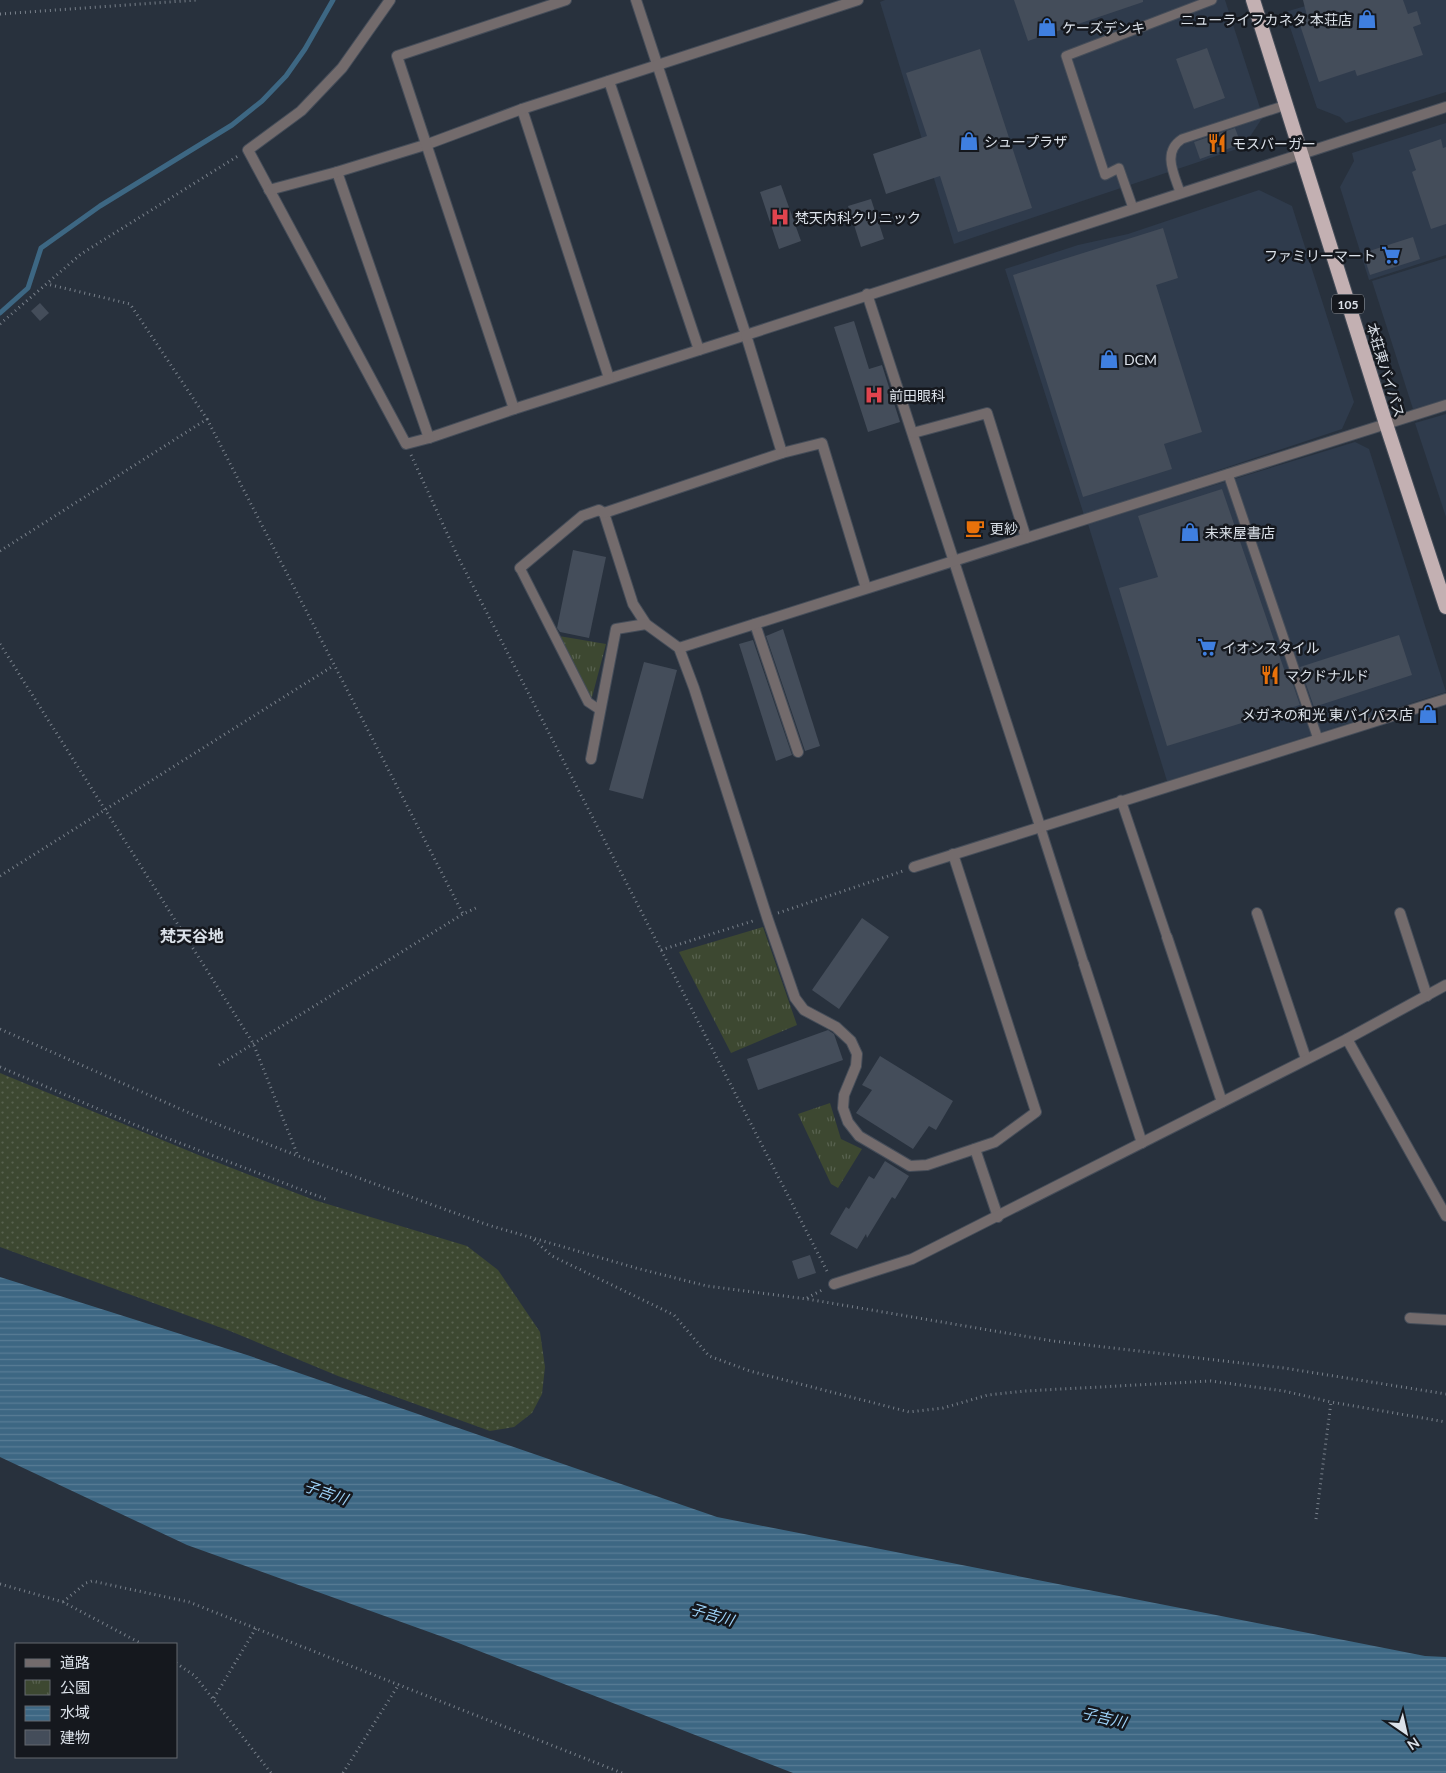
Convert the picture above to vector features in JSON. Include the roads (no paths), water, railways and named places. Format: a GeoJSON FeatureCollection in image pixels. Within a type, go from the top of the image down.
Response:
{"type":"FeatureCollection","features":[{"type":"Feature","properties":{"kind":"highway","name":"本荘東バイパス"},"geometry":{"type":"LineString","coordinates":[[1253,0],[1386,424],[1446,606]]}},
{"type":"Feature","properties":{"kind":"street"},"geometry":{"type":"LineString","coordinates":[[390,0],[342,68],[301,111],[248,150],[406,444],[1446,107]]}},
{"type":"Feature","properties":{"kind":"street"},"geometry":{"type":"LineString","coordinates":[[514,409],[428,144],[397,56],[566,0]]}},
{"type":"Feature","properties":{"kind":"street"},"geometry":{"type":"LineString","coordinates":[[636,0],[746,335],[782,453]]}},
{"type":"Feature","properties":{"kind":"street"},"geometry":{"type":"LineString","coordinates":[[269,190],[337,172],[428,144],[522,109],[858,0]]}},
{"type":"Feature","properties":{"kind":"street"},"geometry":{"type":"LineString","coordinates":[[609,81],[699,350]]}},
{"type":"Feature","properties":{"kind":"street"},"geometry":{"type":"LineString","coordinates":[[522,109],[609,378]]}},
{"type":"Feature","properties":{"kind":"street"},"geometry":{"type":"LineString","coordinates":[[337,172],[429,438]]}},
{"type":"Feature","properties":{"kind":"street"},"geometry":{"type":"LineString","coordinates":[[867,294],[1040,826]]}},
{"type":"Feature","properties":{"kind":"street"},"geometry":{"type":"LineString","coordinates":[[679,648],[1446,405]]}},
{"type":"Feature","properties":{"kind":"street"},"geometry":{"type":"LineString","coordinates":[[913,433],[987,414],[1026,538]]}},
{"type":"Feature","properties":{"kind":"street"},"geometry":{"type":"LineString","coordinates":[[604,513],[782,453],[822,443],[866,588]]}},
{"type":"Feature","properties":{"kind":"street"},"geometry":{"type":"LineString","coordinates":[[520,568],[582,516],[599,510],[604,513],[633,604],[646,624],[679,648],[694,688],[767,917],[795,998],[804,1010],[836,1026],[851,1041],[857,1054],[856,1066],[844,1095],[843,1108],[848,1122],[859,1136],[910,1166],[927,1165],[995,1142],[1036,1112],[953,854]]}},
{"type":"Feature","properties":{"kind":"street"},"geometry":{"type":"LineString","coordinates":[[591,759],[616,629],[646,624]]}},
{"type":"Feature","properties":{"kind":"street"},"geometry":{"type":"LineString","coordinates":[[756,624],[798,752]]}},
{"type":"Feature","properties":{"kind":"street"},"geometry":{"type":"LineString","coordinates":[[914,867],[1121,800],[1446,699]]}},
{"type":"Feature","properties":{"kind":"street"},"geometry":{"type":"LineString","coordinates":[[1257,913],[1306,1060]]}},
{"type":"Feature","properties":{"kind":"street"},"geometry":{"type":"LineString","coordinates":[[1400,913],[1427,996]]}},
{"type":"Feature","properties":{"kind":"street"},"geometry":{"type":"LineString","coordinates":[[1167,936],[1222,1102]]}},
{"type":"Feature","properties":{"kind":"street"},"geometry":{"type":"LineString","coordinates":[[1084,964],[1142,1143]]}},
{"type":"Feature","properties":{"kind":"street"},"geometry":{"type":"LineString","coordinates":[[834,1284],[912,1259],[998,1217],[1347,1039],[1446,985]]}},
{"type":"Feature","properties":{"kind":"street"},"geometry":{"type":"LineString","coordinates":[[1347,1039],[1446,1216]]}},
{"type":"Feature","properties":{"kind":"street"},"geometry":{"type":"LineString","coordinates":[[975,1149],[998,1217]]}},
{"type":"Feature","properties":{"kind":"street"},"geometry":{"type":"LineString","coordinates":[[1410,1318],[1446,1320]]}},
{"type":"Feature","properties":{"kind":"lane"},"geometry":{"type":"LineString","coordinates":[[1133,208],[1119,168],[1105,176],[1066,56],[1212,0]]}},
{"type":"Feature","properties":{"kind":"lane"},"geometry":{"type":"LineString","coordinates":[[1180,192],[1171,163],[1172,149],[1176,143],[1182,139],[1286,104]]}},
{"type":"Feature","properties":{"kind":"lane"},"geometry":{"type":"LineString","coordinates":[[1228,474],[1318,738]]}},
{"type":"Feature","properties":{"kind":"lane"},"geometry":{"type":"LineString","coordinates":[[520,568],[588,702],[600,710]]}},
{"type":"Feature","properties":{"kind":"lane"},"geometry":{"type":"LineString","coordinates":[[1121,800],[1167,936]]}},
{"type":"Feature","properties":{"kind":"lane"},"geometry":{"type":"LineString","coordinates":[[1040,826],[1084,964]]}},
{"type":"Feature","properties":{"kind":"water","name":"子吉川"},"geometry":{"type":"Polygon","coordinates":[[[0,1277],[247,1355],[717,1517],[1425,1656],[1446,1657],[1446,1773],[793,1773],[443,1637],[187,1545],[0,1457],[0,1277]]]}},
{"type":"Feature","properties":{"kind":"waterway"},"geometry":{"type":"LineString","coordinates":[[0,313],[28,288],[41,248],[100,206],[232,125],[262,101],[286,76],[305,49],[333,0]]}},
{"type":"Feature","properties":{"kind":"place","name":"ニューライフカネタ 本荘店"},"geometry":{"type":"Point","coordinates":[1367,19]}},
{"type":"Feature","properties":{"kind":"place","name":"ケーズデンキ"},"geometry":{"type":"Point","coordinates":[1047,27]}},
{"type":"Feature","properties":{"kind":"place","name":"シュープラザ"},"geometry":{"type":"Point","coordinates":[969,141]}},
{"type":"Feature","properties":{"kind":"place","name":"モスバーガー"},"geometry":{"type":"Point","coordinates":[1217,143]}},
{"type":"Feature","properties":{"kind":"place","name":"梵天内科クリニック"},"geometry":{"type":"Point","coordinates":[780,217]}},
{"type":"Feature","properties":{"kind":"place","name":"ファミリーマート"},"geometry":{"type":"Point","coordinates":[1391,255]}},
{"type":"Feature","properties":{"kind":"place","name":"DCM"},"geometry":{"type":"Point","coordinates":[1109,359]}},
{"type":"Feature","properties":{"kind":"place","name":"前田眼科"},"geometry":{"type":"Point","coordinates":[874,395]}},
{"type":"Feature","properties":{"kind":"place","name":"更紗"},"geometry":{"type":"Point","coordinates":[975,528]}},
{"type":"Feature","properties":{"kind":"place","name":"未来屋書店"},"geometry":{"type":"Point","coordinates":[1190,532]}},
{"type":"Feature","properties":{"kind":"place","name":"イオンスタイル"},"geometry":{"type":"Point","coordinates":[1207,647]}},
{"type":"Feature","properties":{"kind":"place","name":"マクドナルド"},"geometry":{"type":"Point","coordinates":[1270,675]}},
{"type":"Feature","properties":{"kind":"place","name":"メガネの和光 東バイパス店"},"geometry":{"type":"Point","coordinates":[1428,714]}},
{"type":"Feature","properties":{"kind":"district","name":"梵天谷地"},"geometry":{"type":"Point","coordinates":[192,935]}}]}
